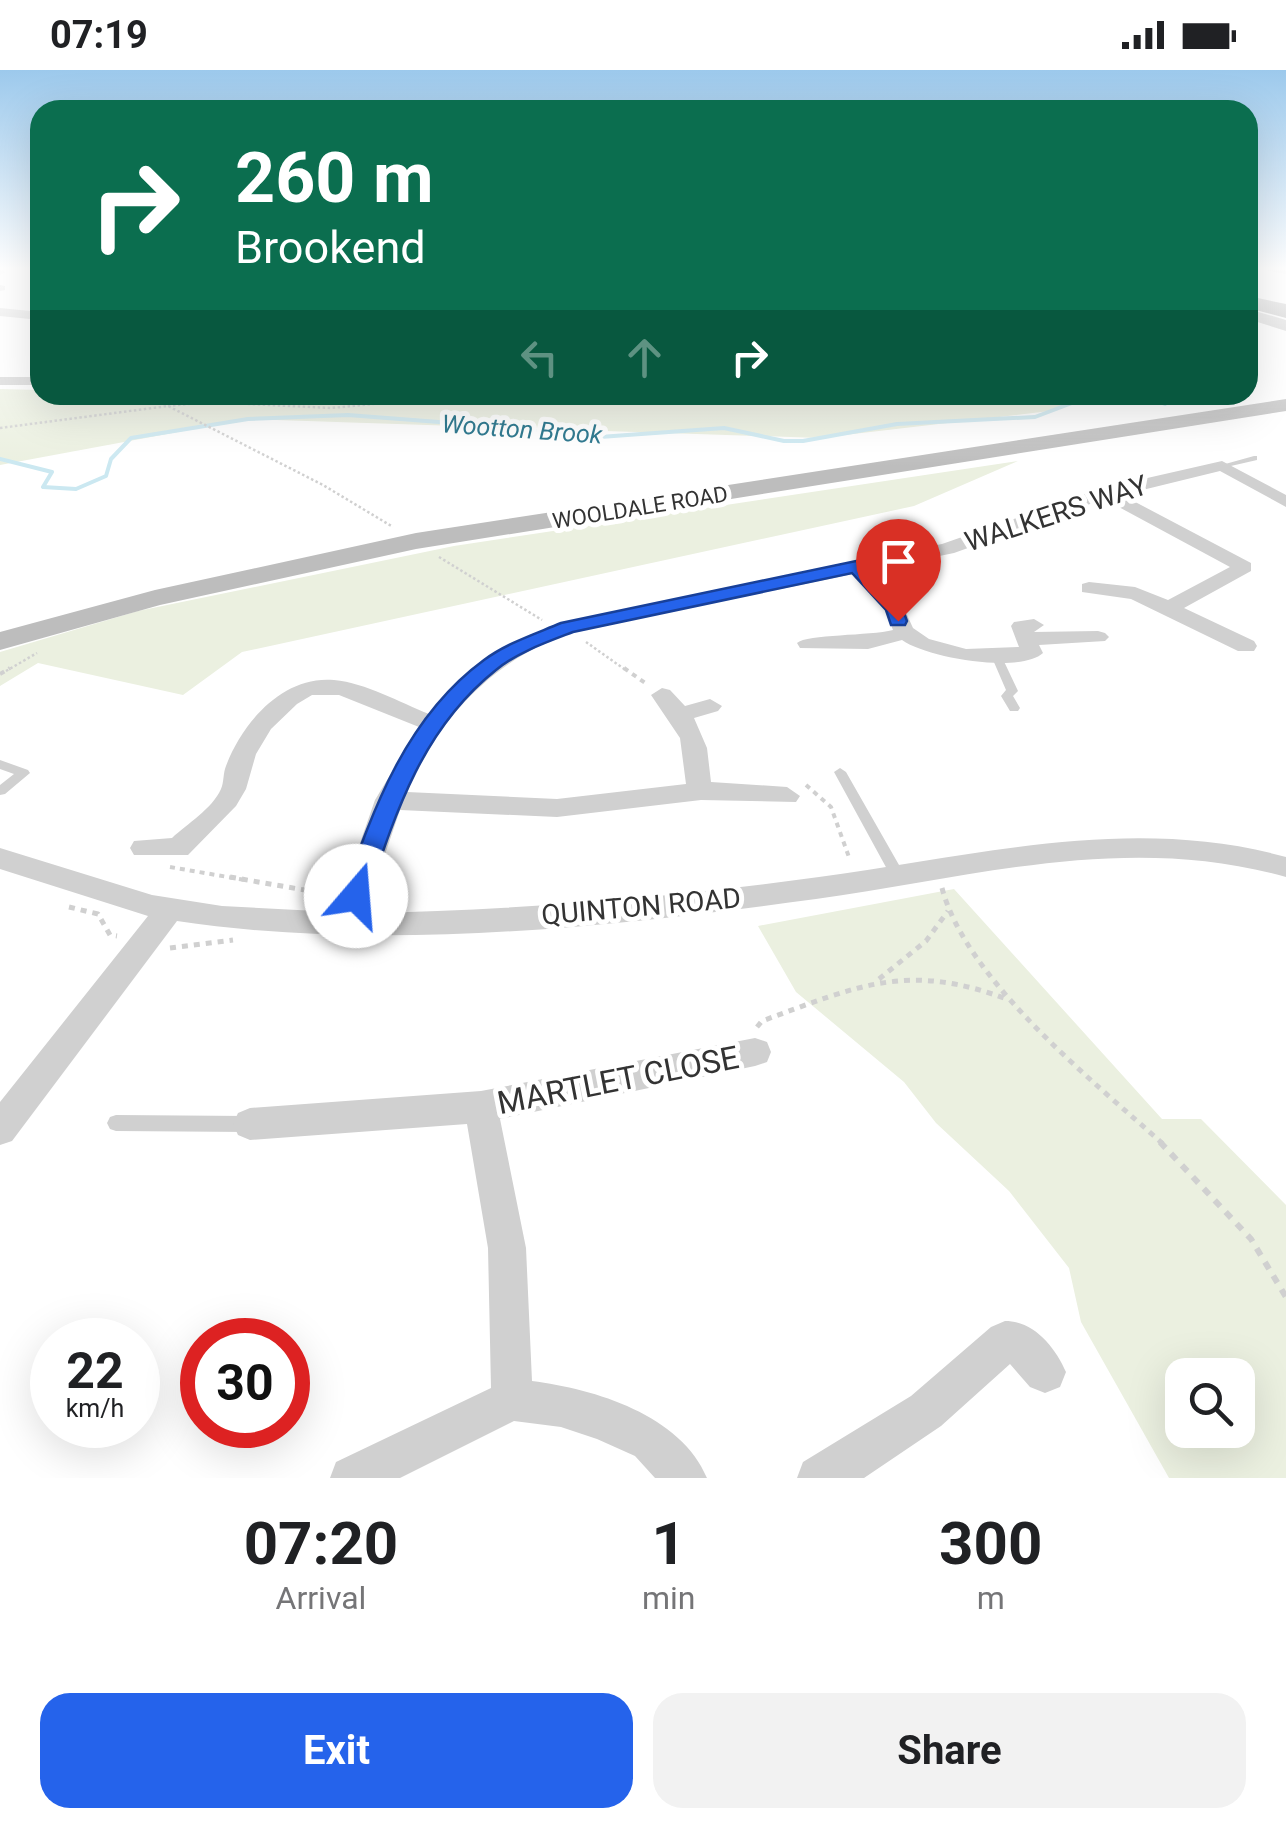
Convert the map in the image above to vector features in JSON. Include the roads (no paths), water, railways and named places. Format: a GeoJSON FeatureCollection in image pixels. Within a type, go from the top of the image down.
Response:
{"type":"FeatureCollection","features":[{"type":"Feature","properties":{"kind":"street"},"geometry":{"type":"LineString","coordinates":[[20,382],[30,375]]}},
{"type":"Feature","properties":{"kind":"street"},"geometry":{"type":"LineString","coordinates":[[0,380],[30,382]]}},
{"type":"Feature","properties":{"kind":"street","name":"WOOLDALE ROAD"},"geometry":{"type":"LineString","coordinates":[[0,641],[155,598],[416,541],[1286,406]]}},
{"type":"Feature","properties":{"kind":"street"},"geometry":{"type":"LineString","coordinates":[[1222,466],[1286,502]]}},
{"type":"Feature","properties":{"kind":"street","name":"WALKERS WAY"},"geometry":{"type":"LineString","coordinates":[[346,925],[388,800],[432,724],[490,665],[560,630],[970,542],[1024,519],[1105,493],[1222,466]]}},
{"type":"Feature","properties":{"kind":"street"},"geometry":{"type":"LineString","coordinates":[[1105,493],[1244,566],[1169,608]]}},
{"type":"Feature","properties":{"kind":"street"},"geometry":{"type":"LineString","coordinates":[[856,566],[895,608],[906,633],[922,644],[954,655],[996,653],[1030,639],[1098,638]]}},
{"type":"Feature","properties":{"kind":"street"},"geometry":{"type":"LineString","coordinates":[[1089,588],[1135,593],[1246,646]]}},
{"type":"Feature","properties":{"kind":"street"},"geometry":{"type":"LineString","coordinates":[[808,644],[868,642],[906,633]]}},
{"type":"Feature","properties":{"kind":"street"},"geometry":{"type":"LineString","coordinates":[[1030,639],[1062,655]]}},
{"type":"Feature","properties":{"kind":"street"},"geometry":{"type":"LineString","coordinates":[[151,857],[178,848],[222,805],[234,789],[237,769],[259,733],[280,703],[291,696],[316,687],[338,687],[432,724]]}},
{"type":"Feature","properties":{"kind":"street"},"geometry":{"type":"LineString","coordinates":[[662,695],[681,714],[696,746],[699,789]]}},
{"type":"Feature","properties":{"kind":"street"},"geometry":{"type":"LineString","coordinates":[[681,714],[710,706]]}},
{"type":"Feature","properties":{"kind":"street"},"geometry":{"type":"LineString","coordinates":[[388,800],[560,808],[699,789],[791,789]]}},
{"type":"Feature","properties":{"kind":"street","name":"QUINTON ROAD"},"geometry":{"type":"LineString","coordinates":[[0,858],[69,884],[170,909],[245,920],[346,925],[436,924],[640,908],[859,882],[1060,851],[1122,847],[1247,856],[1286,867]]}},
{"type":"Feature","properties":{"kind":"street"},"geometry":{"type":"LineString","coordinates":[[0,1128],[170,909]]}},
{"type":"Feature","properties":{"kind":"street","name":"MARTLET CLOSE"},"geometry":{"type":"LineString","coordinates":[[250,1124],[481,1108],[754,1052]]}},
{"type":"Feature","properties":{"kind":"street","name":"MARTLET CLOSE"},"geometry":{"type":"LineString","coordinates":[[481,1108],[506,1248],[512,1400]]}},
{"type":"Feature","properties":{"kind":"street"},"geometry":{"type":"LineString","coordinates":[[819,1478],[855,1459],[926,1411],[1005,1341],[1017,1342],[1045,1372]]}},
{"type":"Feature","properties":{"kind":"street"},"geometry":{"type":"LineString","coordinates":[[352,1478],[512,1400],[561,1406],[650,1441],[684,1478]]}},
{"type":"Feature","properties":{"kind":"lane"},"geometry":{"type":"LineString","coordinates":[[1222,466],[1254,458]]}},
{"type":"Feature","properties":{"kind":"lane"},"geometry":{"type":"LineString","coordinates":[[996,653],[1012,691],[1007,696],[1014,708]]}},
{"type":"Feature","properties":{"kind":"lane"},"geometry":{"type":"LineString","coordinates":[[0,764],[24,772],[0,791]]}},
{"type":"Feature","properties":{"kind":"lane"},"geometry":{"type":"LineString","coordinates":[[840,772],[898,876]]}},
{"type":"Feature","properties":{"kind":"lane"},"geometry":{"type":"LineString","coordinates":[[116,1123],[250,1124]]}},
{"type":"Feature","properties":{"kind":"waterway","name":"Wootton Brook"},"geometry":{"type":"LineString","coordinates":[[0,459],[52,472],[43,487],[76,489],[106,476],[111,459],[131,438],[248,419],[348,415],[515,428],[586,438],[724,428],[784,441],[803,441],[897,424],[1035,417],[1067,405]]}}]}
